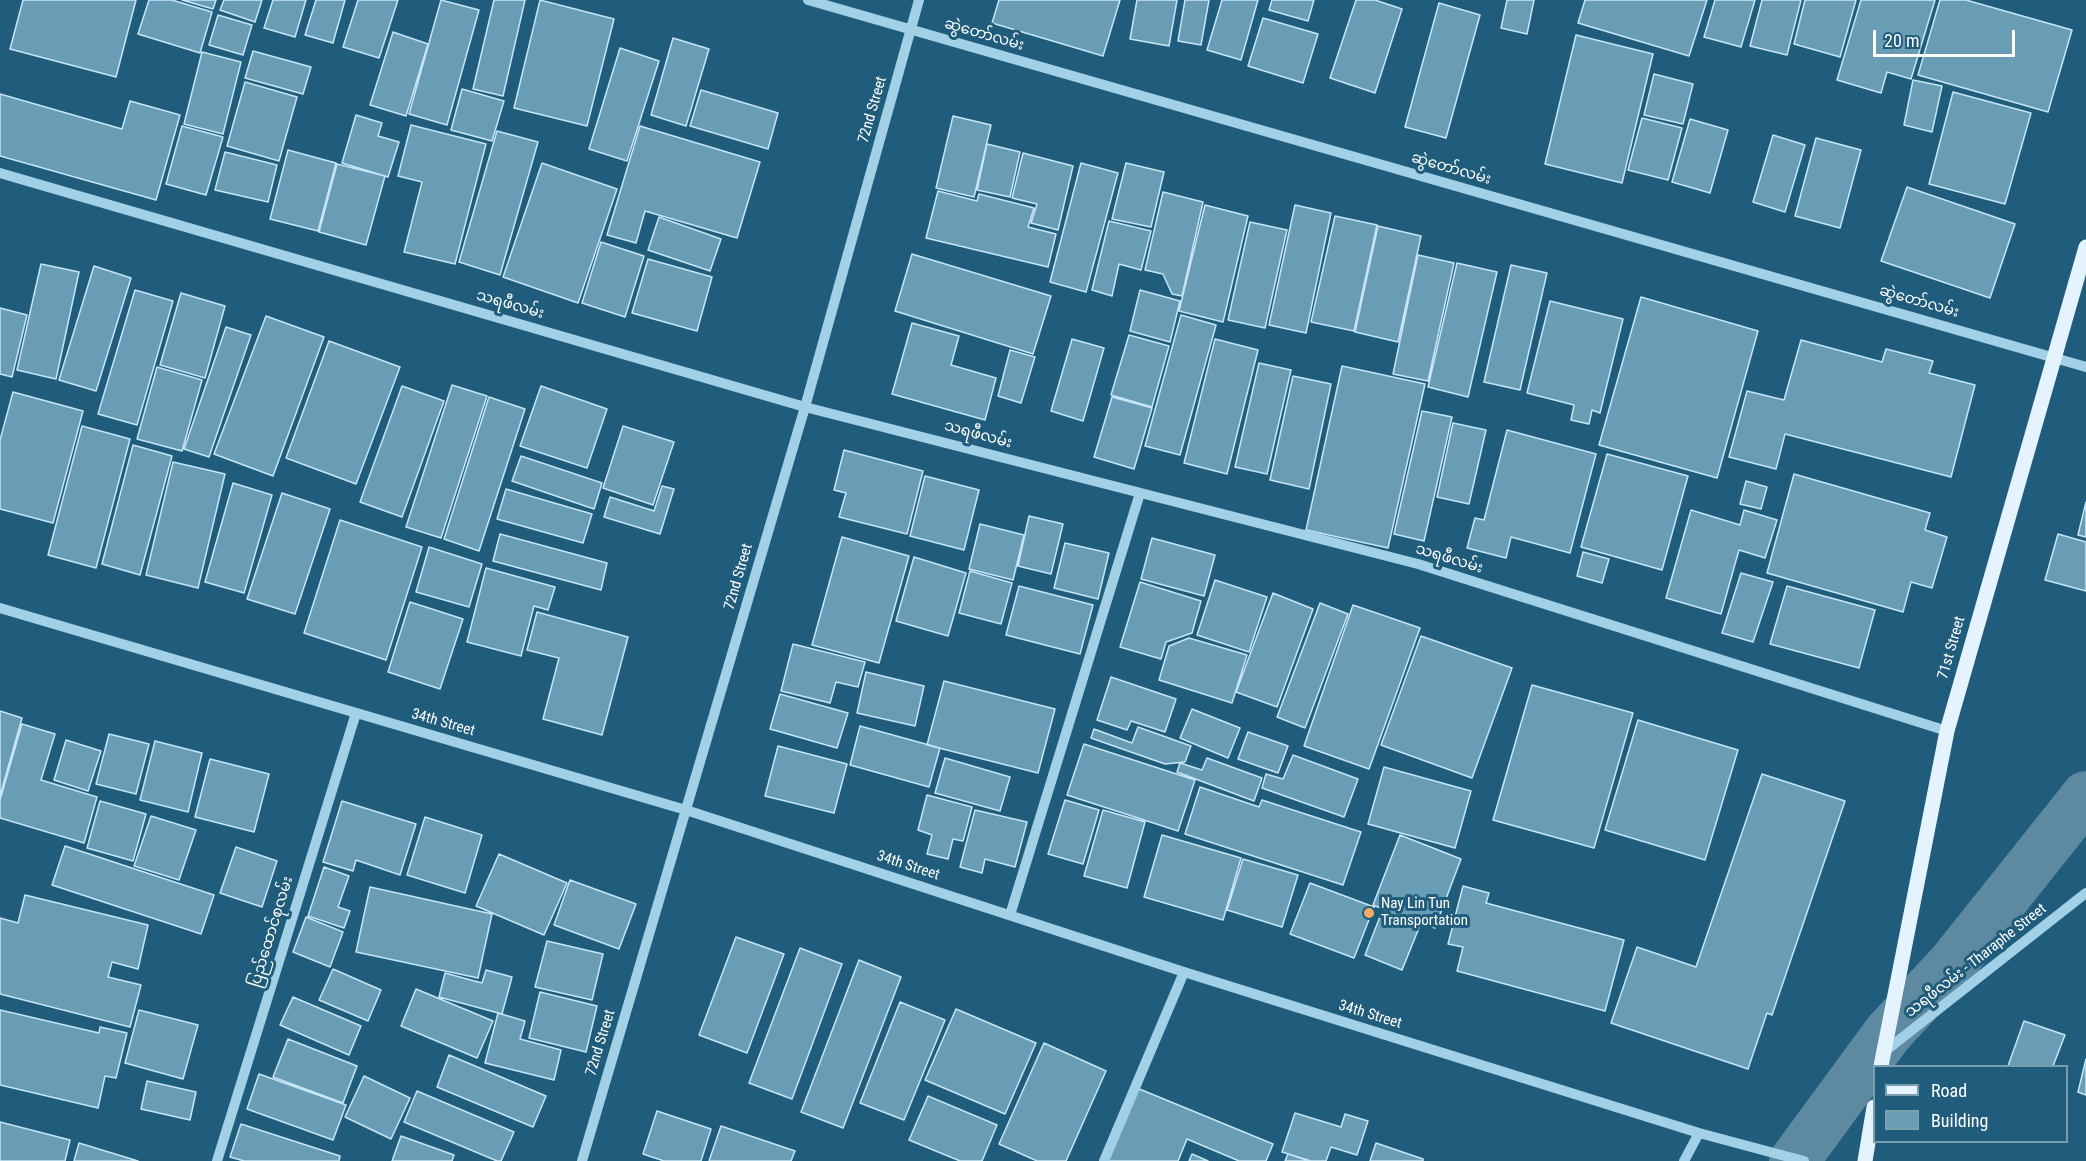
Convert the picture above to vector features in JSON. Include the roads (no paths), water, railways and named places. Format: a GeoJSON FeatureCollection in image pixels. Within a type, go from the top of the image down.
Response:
{"type":"FeatureCollection","features":[{"type":"Feature","properties":{"kind":"main road","name":"71st Street"},"geometry":{"type":"LineString","coordinates":[[1884,1055],[1947,731],[2086,247]]}},
{"type":"Feature","properties":{"kind":"main road"},"geometry":{"type":"LineString","coordinates":[[1865,1161],[1873,1118]]}},
{"type":"Feature","properties":{"kind":"street","name":"ဆွဲတော်လမ်း"},"geometry":{"type":"LineString","coordinates":[[808,0],[2086,367]]}},
{"type":"Feature","properties":{"kind":"street","name":"72nd Street"},"geometry":{"type":"LineString","coordinates":[[582,1161],[806,407],[920,0]]}},
{"type":"Feature","properties":{"kind":"street","name":"သရဖီလမ်း"},"geometry":{"type":"LineString","coordinates":[[0,173],[806,407],[1418,564],[1947,731]]}},
{"type":"Feature","properties":{"kind":"street"},"geometry":{"type":"LineString","coordinates":[[1010,915],[1140,493]]}},
{"type":"Feature","properties":{"kind":"street","name":"34th Street"},"geometry":{"type":"LineString","coordinates":[[0,608],[686,810],[1184,972],[1700,1133],[1804,1161]]}},
{"type":"Feature","properties":{"kind":"street","name":"ပြည်ထောင်စုလမ်း"},"geometry":{"type":"LineString","coordinates":[[217,1161],[356,713]]}},
{"type":"Feature","properties":{"kind":"street","name":"သရဖီလမ်း - Tharaphe Street"},"geometry":{"type":"LineString","coordinates":[[1884,1055],[2086,893]]}},
{"type":"Feature","properties":{"kind":"street"},"geometry":{"type":"LineString","coordinates":[[1104,1161],[1184,972]]}},
{"type":"Feature","properties":{"kind":"street"},"geometry":{"type":"LineString","coordinates":[[1684,1161],[1700,1133]]}},
{"type":"Feature","properties":{"kind":"waterway"},"geometry":{"type":"LineString","coordinates":[[1794,1161],[1888,1033],[1952,964],[2086,796]]}},
{"type":"Feature","properties":{"kind":"place","name":"Nay Lin Tun Transportation"},"geometry":{"type":"Point","coordinates":[1369,913]}}]}
